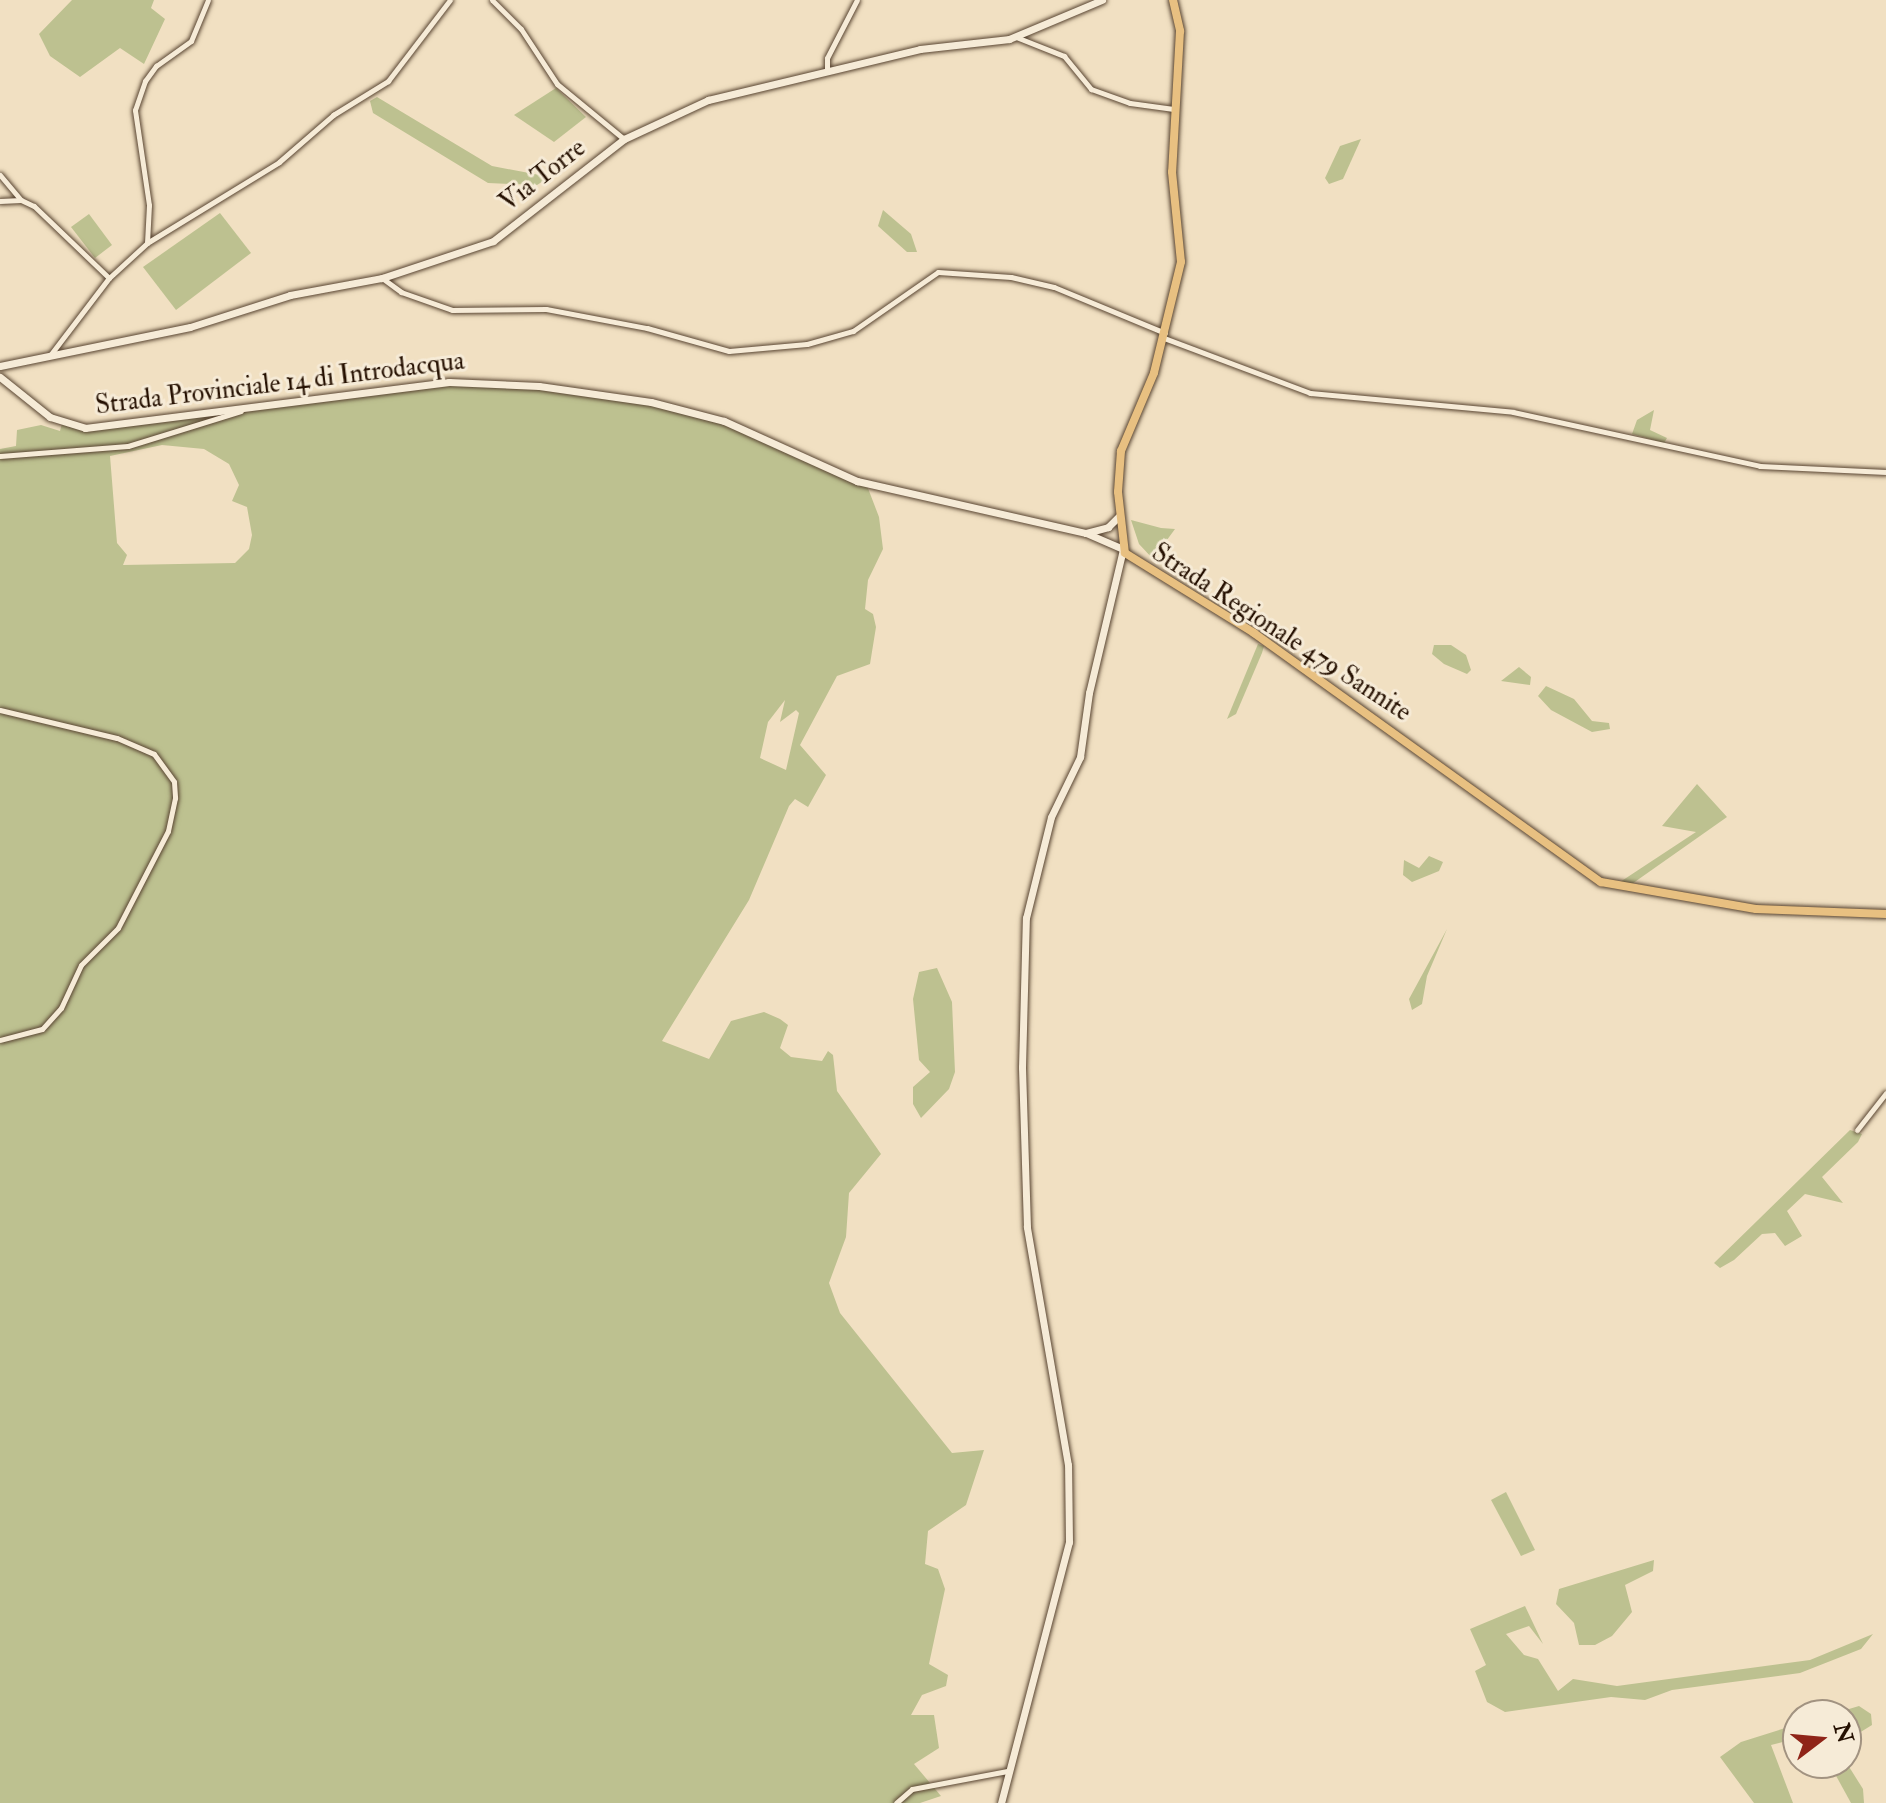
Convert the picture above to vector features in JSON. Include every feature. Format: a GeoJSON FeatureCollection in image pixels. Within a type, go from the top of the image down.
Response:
{"type":"FeatureCollection","features":[{"type":"Feature","properties":{"kind":"main road","name":"Via Torre"},"geometry":{"type":"LineString","coordinates":[[0,366],[190,327],[290,295],[382,278],[493,241],[624,139],[718,96],[920,49],[1016,37],[1102,0]]}},
{"type":"Feature","properties":{"kind":"main road","name":"Strada Regionale 479 Sannite"},"geometry":{"type":"LineString","coordinates":[[1173,0],[1180,31],[1172,172],[1181,262],[1165,336],[1121,451],[1119,516],[1123,549],[1254,633],[1601,882],[1727,905],[1886,914]]}},
{"type":"Feature","properties":{"kind":"main road","name":"Strada Provinciale 14 di Introdacqua"},"geometry":{"type":"LineString","coordinates":[[0,377],[50,417],[85,428],[468,380],[600,394],[724,421],[857,481],[1086,533],[1123,549]]}},
{"type":"Feature","properties":{"kind":"main road"},"geometry":{"type":"LineString","coordinates":[[1086,533],[1108,527],[1119,516]]}},
{"type":"Feature","properties":{"kind":"main road"},"geometry":{"type":"LineString","coordinates":[[1001,1803],[1070,1532],[1068,1465],[1027,1227],[1022,1067],[1026,918],[1051,817],[1080,757],[1089,693],[1123,549]]}},
{"type":"Feature","properties":{"kind":"street"},"geometry":{"type":"LineString","coordinates":[[147,243],[149,205],[135,110],[156,66],[191,41],[208,0]]}},
{"type":"Feature","properties":{"kind":"street"},"geometry":{"type":"LineString","coordinates":[[51,355],[109,278],[147,243],[279,162],[333,115],[388,81],[450,0]]}},
{"type":"Feature","properties":{"kind":"street"},"geometry":{"type":"LineString","coordinates":[[492,0],[521,29],[557,84],[624,139]]}},
{"type":"Feature","properties":{"kind":"street"},"geometry":{"type":"LineString","coordinates":[[827,71],[832,46],[857,0]]}},
{"type":"Feature","properties":{"kind":"street"},"geometry":{"type":"LineString","coordinates":[[1016,37],[1064,56],[1091,89],[1130,103],[1174,109]]}},
{"type":"Feature","properties":{"kind":"street"},"geometry":{"type":"LineString","coordinates":[[0,175],[21,200],[50,220],[109,278]]}},
{"type":"Feature","properties":{"kind":"street"},"geometry":{"type":"LineString","coordinates":[[0,201],[21,200]]}},
{"type":"Feature","properties":{"kind":"street"},"geometry":{"type":"LineString","coordinates":[[382,278],[401,292],[452,310],[546,309],[658,330],[729,351],[807,344],[853,331],[938,272],[1011,277],[1054,287],[1165,336],[1310,393],[1517,413],[1760,466],[1886,472]]}},
{"type":"Feature","properties":{"kind":"street"},"geometry":{"type":"LineString","coordinates":[[0,456],[128,446],[242,406]]}},
{"type":"Feature","properties":{"kind":"street"},"geometry":{"type":"LineString","coordinates":[[0,710],[117,738],[154,754],[174,782],[175,798],[168,831],[127,911],[108,940],[81,965],[61,1008],[42,1029],[0,1040]]}},
{"type":"Feature","properties":{"kind":"street"},"geometry":{"type":"LineString","coordinates":[[1857,1130],[1886,1093]]}},
{"type":"Feature","properties":{"kind":"street"},"geometry":{"type":"LineString","coordinates":[[896,1803],[912,1789],[1007,1771]]}},
{"type":"Feature","properties":{"kind":"green space"},"geometry":{"type":"Polygon","coordinates":[[[72,0],[154,0],[151,8],[165,19],[144,64],[120,48],[80,77],[50,56],[39,34],[72,0]]]}},
{"type":"Feature","properties":{"kind":"green space"},"geometry":{"type":"Polygon","coordinates":[[[556,88],[586,117],[554,142],[514,115],[556,88]]]}},
{"type":"Feature","properties":{"kind":"green space"},"geometry":{"type":"Polygon","coordinates":[[[377,97],[492,166],[545,176],[545,180],[537,185],[488,183],[373,113],[370,101],[377,97]]]}},
{"type":"Feature","properties":{"kind":"green space"},"geometry":{"type":"Polygon","coordinates":[[[1361,139],[1343,179],[1329,184],[1325,178],[1340,146],[1361,139]]]}},
{"type":"Feature","properties":{"kind":"green space"},"geometry":{"type":"Polygon","coordinates":[[[883,210],[911,234],[917,252],[907,252],[878,226],[883,210]]]}},
{"type":"Feature","properties":{"kind":"green space"},"geometry":{"type":"Polygon","coordinates":[[[220,213],[251,253],[176,310],[143,267],[220,213]]]}},
{"type":"Feature","properties":{"kind":"green space"},"geometry":{"type":"Polygon","coordinates":[[[89,214],[112,245],[95,258],[71,227],[89,214]]]}},
{"type":"Feature","properties":{"kind":"green space"},"geometry":{"type":"Polygon","coordinates":[[[449,382],[600,394],[724,421],[866,483],[879,517],[883,549],[868,580],[865,609],[873,614],[876,627],[870,664],[837,676],[800,745],[826,775],[808,807],[795,799],[789,806],[749,900],[662,1041],[709,1059],[731,1021],[764,1012],[780,1019],[788,1025],[780,1048],[791,1057],[822,1061],[828,1051],[833,1055],[837,1091],[881,1154],[849,1193],[846,1237],[829,1283],[840,1313],[952,1453],[984,1450],[966,1505],[928,1531],[925,1564],[938,1569],[945,1589],[929,1664],[948,1675],[946,1686],[922,1695],[911,1715],[934,1715],[939,1748],[914,1764],[941,1796],[920,1803],[0,1803],[0,449],[16,446],[17,430],[41,425],[60,431],[62,423],[85,427],[449,382]],[[162,445],[110,456],[117,543],[127,555],[123,565],[235,563],[249,549],[252,535],[247,507],[232,501],[239,485],[229,464],[204,449],[162,445]],[[785,700],[768,722],[760,758],[786,770],[799,713],[796,710],[780,722],[785,700]]]}},
{"type":"Feature","properties":{"kind":"green space"},"geometry":{"type":"Polygon","coordinates":[[[1654,410],[1650,430],[1667,438],[1664,443],[1632,434],[1637,420],[1654,410]]]}},
{"type":"Feature","properties":{"kind":"green space"},"geometry":{"type":"Polygon","coordinates":[[[1131,520],[1175,529],[1153,559],[1139,544],[1131,520]]]}},
{"type":"Feature","properties":{"kind":"green space"},"geometry":{"type":"Polygon","coordinates":[[[1258,644],[1264,646],[1262,653],[1236,714],[1227,719],[1258,644]]]}},
{"type":"Feature","properties":{"kind":"green space"},"geometry":{"type":"Polygon","coordinates":[[[1434,645],[1451,645],[1466,655],[1471,670],[1467,674],[1444,664],[1432,654],[1434,645]]]}},
{"type":"Feature","properties":{"kind":"green space"},"geometry":{"type":"Polygon","coordinates":[[[1519,667],[1531,677],[1530,685],[1501,681],[1519,667]]]}},
{"type":"Feature","properties":{"kind":"green space"},"geometry":{"type":"Polygon","coordinates":[[[1546,686],[1574,699],[1592,721],[1609,723],[1610,729],[1592,732],[1551,710],[1538,696],[1546,686]]]}},
{"type":"Feature","properties":{"kind":"green space"},"geometry":{"type":"Polygon","coordinates":[[[1697,784],[1727,817],[1629,886],[1617,884],[1696,832],[1662,826],[1697,784]]]}},
{"type":"Feature","properties":{"kind":"green space"},"geometry":{"type":"Polygon","coordinates":[[[1429,856],[1443,862],[1439,871],[1412,882],[1403,875],[1404,860],[1419,868],[1429,856]]]}},
{"type":"Feature","properties":{"kind":"green space"},"geometry":{"type":"Polygon","coordinates":[[[1447,929],[1427,976],[1422,1004],[1412,1010],[1409,999],[1447,929]]]}},
{"type":"Feature","properties":{"kind":"green space"},"geometry":{"type":"Polygon","coordinates":[[[937,968],[952,1002],[955,1072],[949,1089],[921,1118],[913,1104],[913,1087],[930,1072],[919,1060],[913,999],[919,972],[937,968]]]}},
{"type":"Feature","properties":{"kind":"green space"},"geometry":{"type":"Polygon","coordinates":[[[1850,1130],[1862,1134],[1858,1142],[1822,1177],[1843,1203],[1805,1194],[1787,1211],[1802,1236],[1785,1246],[1775,1233],[1762,1234],[1734,1260],[1720,1268],[1714,1263],[1850,1130]]]}},
{"type":"Feature","properties":{"kind":"green space"},"geometry":{"type":"Polygon","coordinates":[[[1506,1492],[1535,1550],[1521,1556],[1491,1500],[1506,1492]]]}},
{"type":"Feature","properties":{"kind":"green space"},"geometry":{"type":"Polygon","coordinates":[[[1654,1560],[1653,1571],[1625,1585],[1632,1612],[1612,1636],[1595,1645],[1579,1645],[1574,1623],[1556,1604],[1559,1589],[1654,1560]]]}},
{"type":"Feature","properties":{"kind":"green space"},"geometry":{"type":"Polygon","coordinates":[[[1525,1606],[1543,1644],[1529,1626],[1506,1634],[1524,1655],[1538,1659],[1558,1691],[1573,1679],[1617,1686],[1810,1660],[1873,1634],[1861,1649],[1800,1673],[1672,1690],[1645,1700],[1611,1697],[1505,1712],[1487,1702],[1475,1671],[1486,1665],[1470,1629],[1525,1606]]]}},
{"type":"Feature","properties":{"kind":"green space"},"geometry":{"type":"Polygon","coordinates":[[[1862,1708],[1871,1714],[1872,1725],[1862,1731],[1862,1708]]]}},
{"type":"Feature","properties":{"kind":"green space"},"geometry":{"type":"Polygon","coordinates":[[[1782,1729],[1782,1742],[1771,1745],[1793,1803],[1754,1803],[1720,1757],[1741,1742],[1782,1729]]]}},
{"type":"Feature","properties":{"kind":"green space"},"geometry":{"type":"Polygon","coordinates":[[[1838,1779],[1857,1779],[1863,1789],[1864,1803],[1851,1803],[1838,1779]]]}}]}
